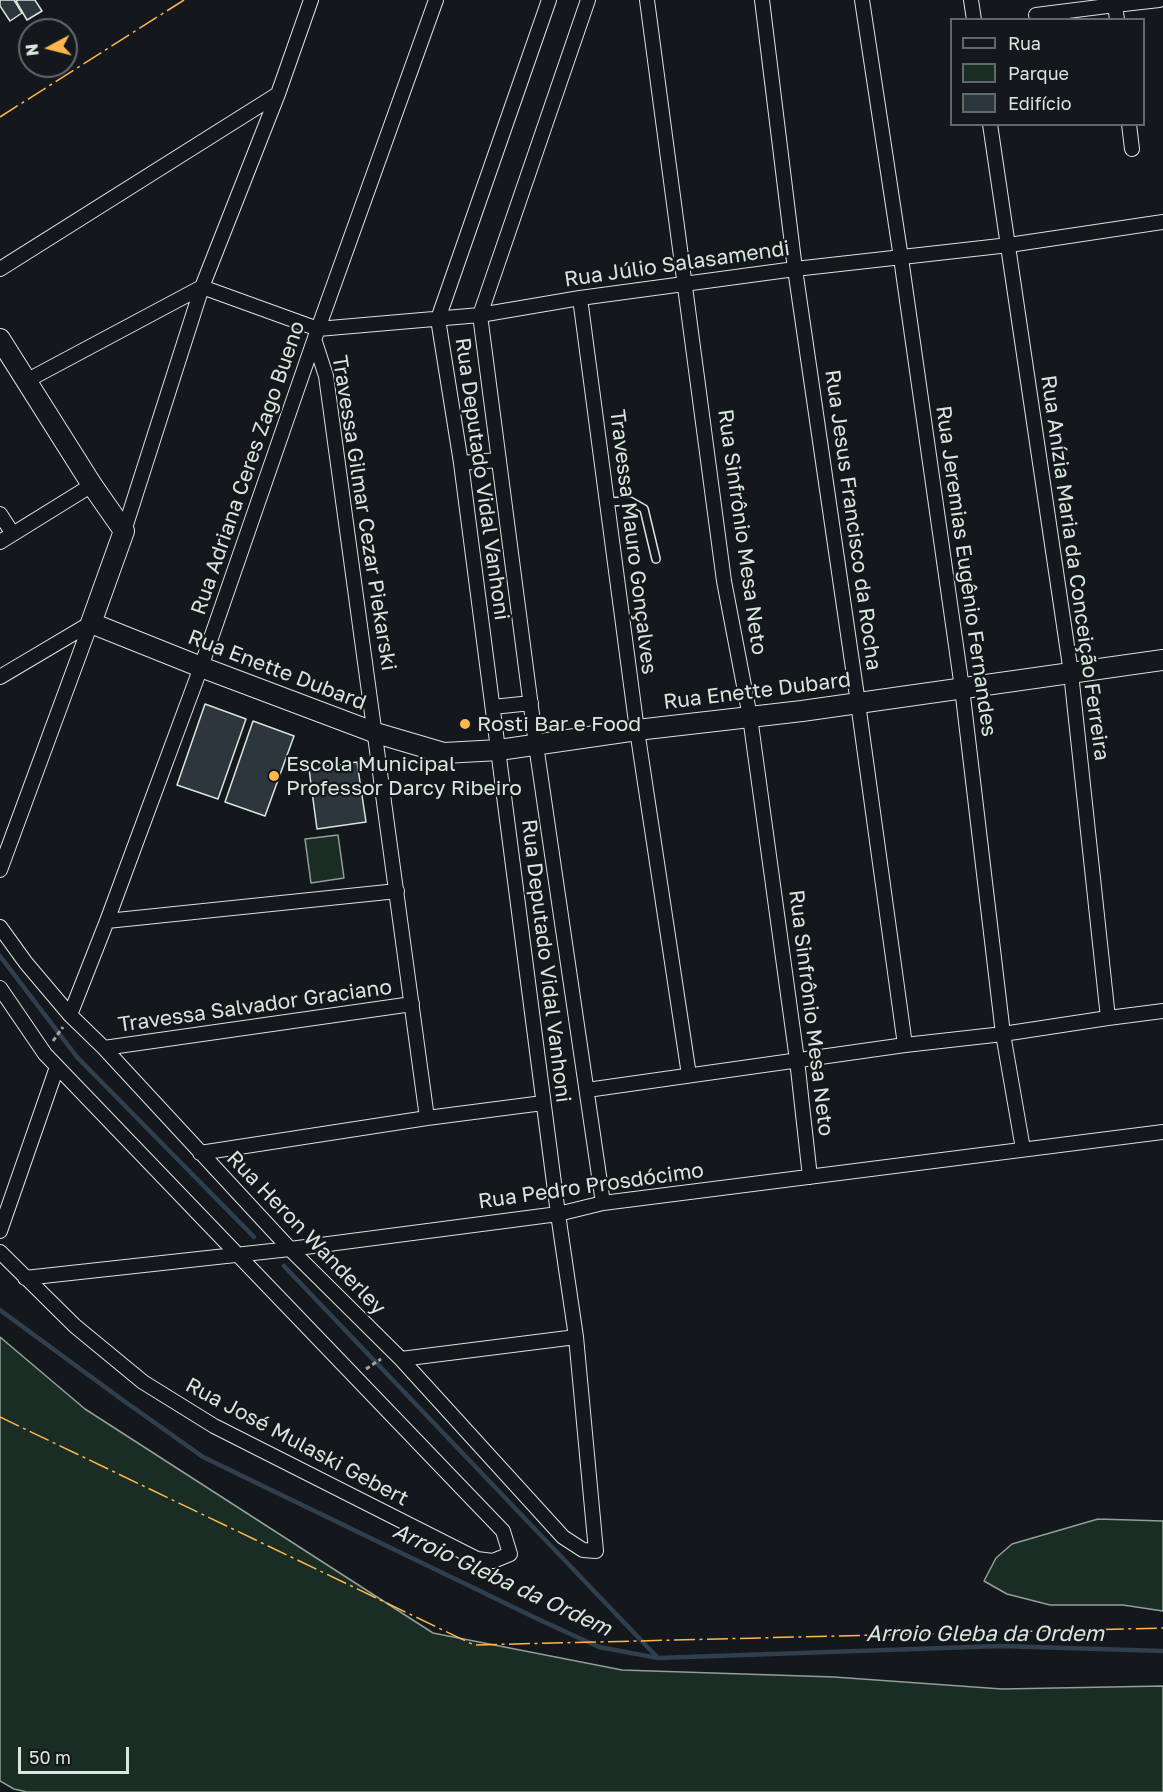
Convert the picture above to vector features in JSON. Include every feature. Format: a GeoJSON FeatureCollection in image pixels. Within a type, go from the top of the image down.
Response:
{"type":"FeatureCollection","features":[{"type":"Feature","properties":{"kind":"street"},"geometry":{"type":"LineString","coordinates":[[0,870],[124,531],[202,287],[278,94],[311,0]]}},
{"type":"Feature","properties":{"kind":"street","name":"Rua Adriana Ceres Zago Bueno"},"geometry":{"type":"LineString","coordinates":[[68,1020],[201,667],[436,0]]}},
{"type":"Feature","properties":{"kind":"street","name":"Rua Deputado Vidal Vanhoni"},"geometry":{"type":"LineString","coordinates":[[549,0],[438,319],[461,463],[543,1103],[576,1337],[596,1551]]}},
{"type":"Feature","properties":{"kind":"street","name":"Rua Deputado Vidal Vanhoni"},"geometry":{"type":"LineString","coordinates":[[588,0],[480,315],[536,745],[603,1203]]}},
{"type":"Feature","properties":{"kind":"street","name":"Rua Sinfrônio Mesa Neto"},"geometry":{"type":"LineString","coordinates":[[647,0],[724,581],[750,717],[797,1060],[810,1176]]}},
{"type":"Feature","properties":{"kind":"street","name":"Rua Jesus Francisco da Rocha"},"geometry":{"type":"LineString","coordinates":[[762,0],[795,268],[905,1045]]}},
{"type":"Feature","properties":{"kind":"street","name":"Rua Jeremias Eugênio Fernandes"},"geometry":{"type":"LineString","coordinates":[[862,0],[962,688],[1003,1034],[1023,1149]]}},
{"type":"Feature","properties":{"kind":"street"},"geometry":{"type":"LineString","coordinates":[[971,0],[974,18]]}},
{"type":"Feature","properties":{"kind":"street"},"geometry":{"type":"LineString","coordinates":[[1036,15],[1116,12],[1159,0]]}},
{"type":"Feature","properties":{"kind":"street"},"geometry":{"type":"LineString","coordinates":[[0,269],[278,94]]}},
{"type":"Feature","properties":{"kind":"street","name":"Rua Anízia Maria da Conceição Ferreira"},"geometry":{"type":"LineString","coordinates":[[990,126],[1071,674],[1108,1018]]}},
{"type":"Feature","properties":{"kind":"street"},"geometry":{"type":"LineString","coordinates":[[1129,126],[1132,149]]}},
{"type":"Feature","properties":{"kind":"street","name":"Rua Júlio Salasamendi"},"geometry":{"type":"LineString","coordinates":[[202,287],[317,336],[480,315],[580,298],[795,268],[1009,245],[1163,222]]}},
{"type":"Feature","properties":{"kind":"street"},"geometry":{"type":"LineString","coordinates":[[26,381],[202,287]]}},
{"type":"Feature","properties":{"kind":"street","name":"Travessa Mauro Gonçalves"},"geometry":{"type":"LineString","coordinates":[[580,298],[636,730],[688,1076]]}},
{"type":"Feature","properties":{"kind":"street","name":"Travessa Gilmar Cezar Piekarski"},"geometry":{"type":"LineString","coordinates":[[317,336],[326,376],[428,1118]]}},
{"type":"Feature","properties":{"kind":"street"},"geometry":{"type":"LineString","coordinates":[[0,339],[92,485],[124,531]]}},
{"type":"Feature","properties":{"kind":"street"},"geometry":{"type":"LineString","coordinates":[[461,463],[499,460]]}},
{"type":"Feature","properties":{"kind":"street"},"geometry":{"type":"LineString","coordinates":[[0,542],[92,485]]}},
{"type":"Feature","properties":{"kind":"street"},"geometry":{"type":"LineString","coordinates":[[0,514],[13,534]]}},
{"type":"Feature","properties":{"kind":"street"},"geometry":{"type":"LineString","coordinates":[[0,677],[91,623]]}},
{"type":"Feature","properties":{"kind":"street","name":"Rua Enette Dubard"},"geometry":{"type":"LineString","coordinates":[[91,623],[201,667],[376,732],[444,753],[499,750],[1163,660]]}},
{"type":"Feature","properties":{"kind":"street"},"geometry":{"type":"LineString","coordinates":[[493,707],[531,703]]}},
{"type":"Feature","properties":{"kind":"street"},"geometry":{"type":"LineString","coordinates":[[107,921],[397,891]]}},
{"type":"Feature","properties":{"kind":"street","name":"Rua Heron Wanderley"},"geometry":{"type":"LineString","coordinates":[[0,927],[68,1020],[104,1048],[290,1249],[394,1356],[563,1537],[583,1550],[596,1551]]}},
{"type":"Feature","properties":{"kind":"street"},"geometry":{"type":"LineString","coordinates":[[0,988],[45,1054],[238,1254]]}},
{"type":"Feature","properties":{"kind":"street","name":"Travessa Salvador Graciano"},"geometry":{"type":"LineString","coordinates":[[104,1048],[412,1004]]}},
{"type":"Feature","properties":{"kind":"street"},"geometry":{"type":"LineString","coordinates":[[587,1090],[1163,1011]]}},
{"type":"Feature","properties":{"kind":"street"},"geometry":{"type":"LineString","coordinates":[[0,1231],[57,1067]]}},
{"type":"Feature","properties":{"kind":"street"},"geometry":{"type":"LineString","coordinates":[[200,1153],[543,1103]]}},
{"type":"Feature","properties":{"kind":"street","name":"Rua Pedro Prosdócimo"},"geometry":{"type":"LineString","coordinates":[[25,1278],[290,1249],[558,1214],[603,1203],[1163,1132]]}},
{"type":"Feature","properties":{"kind":"street","name":"Rua José Mulaski Gebert"},"geometry":{"type":"LineString","coordinates":[[0,1252],[75,1326],[144,1382],[214,1426],[477,1559],[493,1561],[510,1554],[503,1532],[238,1254]]}},
{"type":"Feature","properties":{"kind":"street"},"geometry":{"type":"LineString","coordinates":[[394,1356],[576,1337]]}},
{"type":"Feature","properties":{"kind":"lane"},"geometry":{"type":"LineString","coordinates":[[606,502],[630,501],[644,509],[656,559]]}},
{"type":"Feature","properties":{"kind":"path"},"geometry":{"type":"LineString","coordinates":[[50,1047],[68,1020]]}},
{"type":"Feature","properties":{"kind":"path"},"geometry":{"type":"LineString","coordinates":[[363,1371],[394,1356]]}},
{"type":"Feature","properties":{"kind":"green space"},"geometry":{"type":"Polygon","coordinates":[[[338,835],[344,878],[311,883],[305,839],[338,835]]]}},
{"type":"Feature","properties":{"kind":"green space"},"geometry":{"type":"Polygon","coordinates":[[[0,1337],[85,1409],[433,1633],[622,1670],[834,1677],[1002,1689],[1163,1686],[1163,1792],[27,1792],[14,1789],[0,1781],[0,1337]]]}},
{"type":"Feature","properties":{"kind":"green space"},"geometry":{"type":"Polygon","coordinates":[[[1098,1519],[1163,1521],[1163,1611],[1123,1605],[1050,1605],[1007,1594],[984,1581],[996,1558],[1012,1544],[1098,1519]]]}},
{"type":"Feature","properties":{"kind":"building"},"geometry":{"type":"Polygon","coordinates":[[[0,0],[14,0],[22,13],[10,21],[0,6],[0,0]]]}},
{"type":"Feature","properties":{"kind":"building"},"geometry":{"type":"Polygon","coordinates":[[[35,0],[42,11],[26,18],[16,1],[35,0]]]}},
{"type":"Feature","properties":{"kind":"building"},"geometry":{"type":"Polygon","coordinates":[[[205,704],[246,719],[218,799],[177,785],[205,704]]]}},
{"type":"Feature","properties":{"kind":"building"},"geometry":{"type":"Polygon","coordinates":[[[253,721],[294,736],[265,816],[225,802],[253,721]]]}},
{"type":"Feature","properties":{"kind":"building"},"geometry":{"type":"Polygon","coordinates":[[[357,762],[366,822],[317,829],[309,769],[357,762]]]}},
{"type":"Feature","properties":{"kind":"waterway"},"geometry":{"type":"LineString","coordinates":[[0,956],[77,1057],[254,1237]]}},
{"type":"Feature","properties":{"kind":"waterway"},"geometry":{"type":"LineString","coordinates":[[284,1266],[657,1657]]}},
{"type":"Feature","properties":{"kind":"waterway","name":"Arroio Gleba da Ordem"},"geometry":{"type":"LineString","coordinates":[[0,1310],[203,1457],[599,1647],[658,1658],[1000,1646],[1163,1651]]}},
{"type":"Feature","properties":{"kind":"power"},"geometry":{"type":"LineString","coordinates":[[0,117],[184,0]]}},
{"type":"Feature","properties":{"kind":"power"},"geometry":{"type":"LineString","coordinates":[[0,1417],[474,1645],[1163,1628]]}},
{"type":"Feature","properties":{"kind":"place","name":"Rosti Bar e Food"},"geometry":{"type":"Point","coordinates":[465,724]}},
{"type":"Feature","properties":{"kind":"place","name":"Escola Municipal Professor Darcy Ribeiro"},"geometry":{"type":"Point","coordinates":[274,776]}}]}
